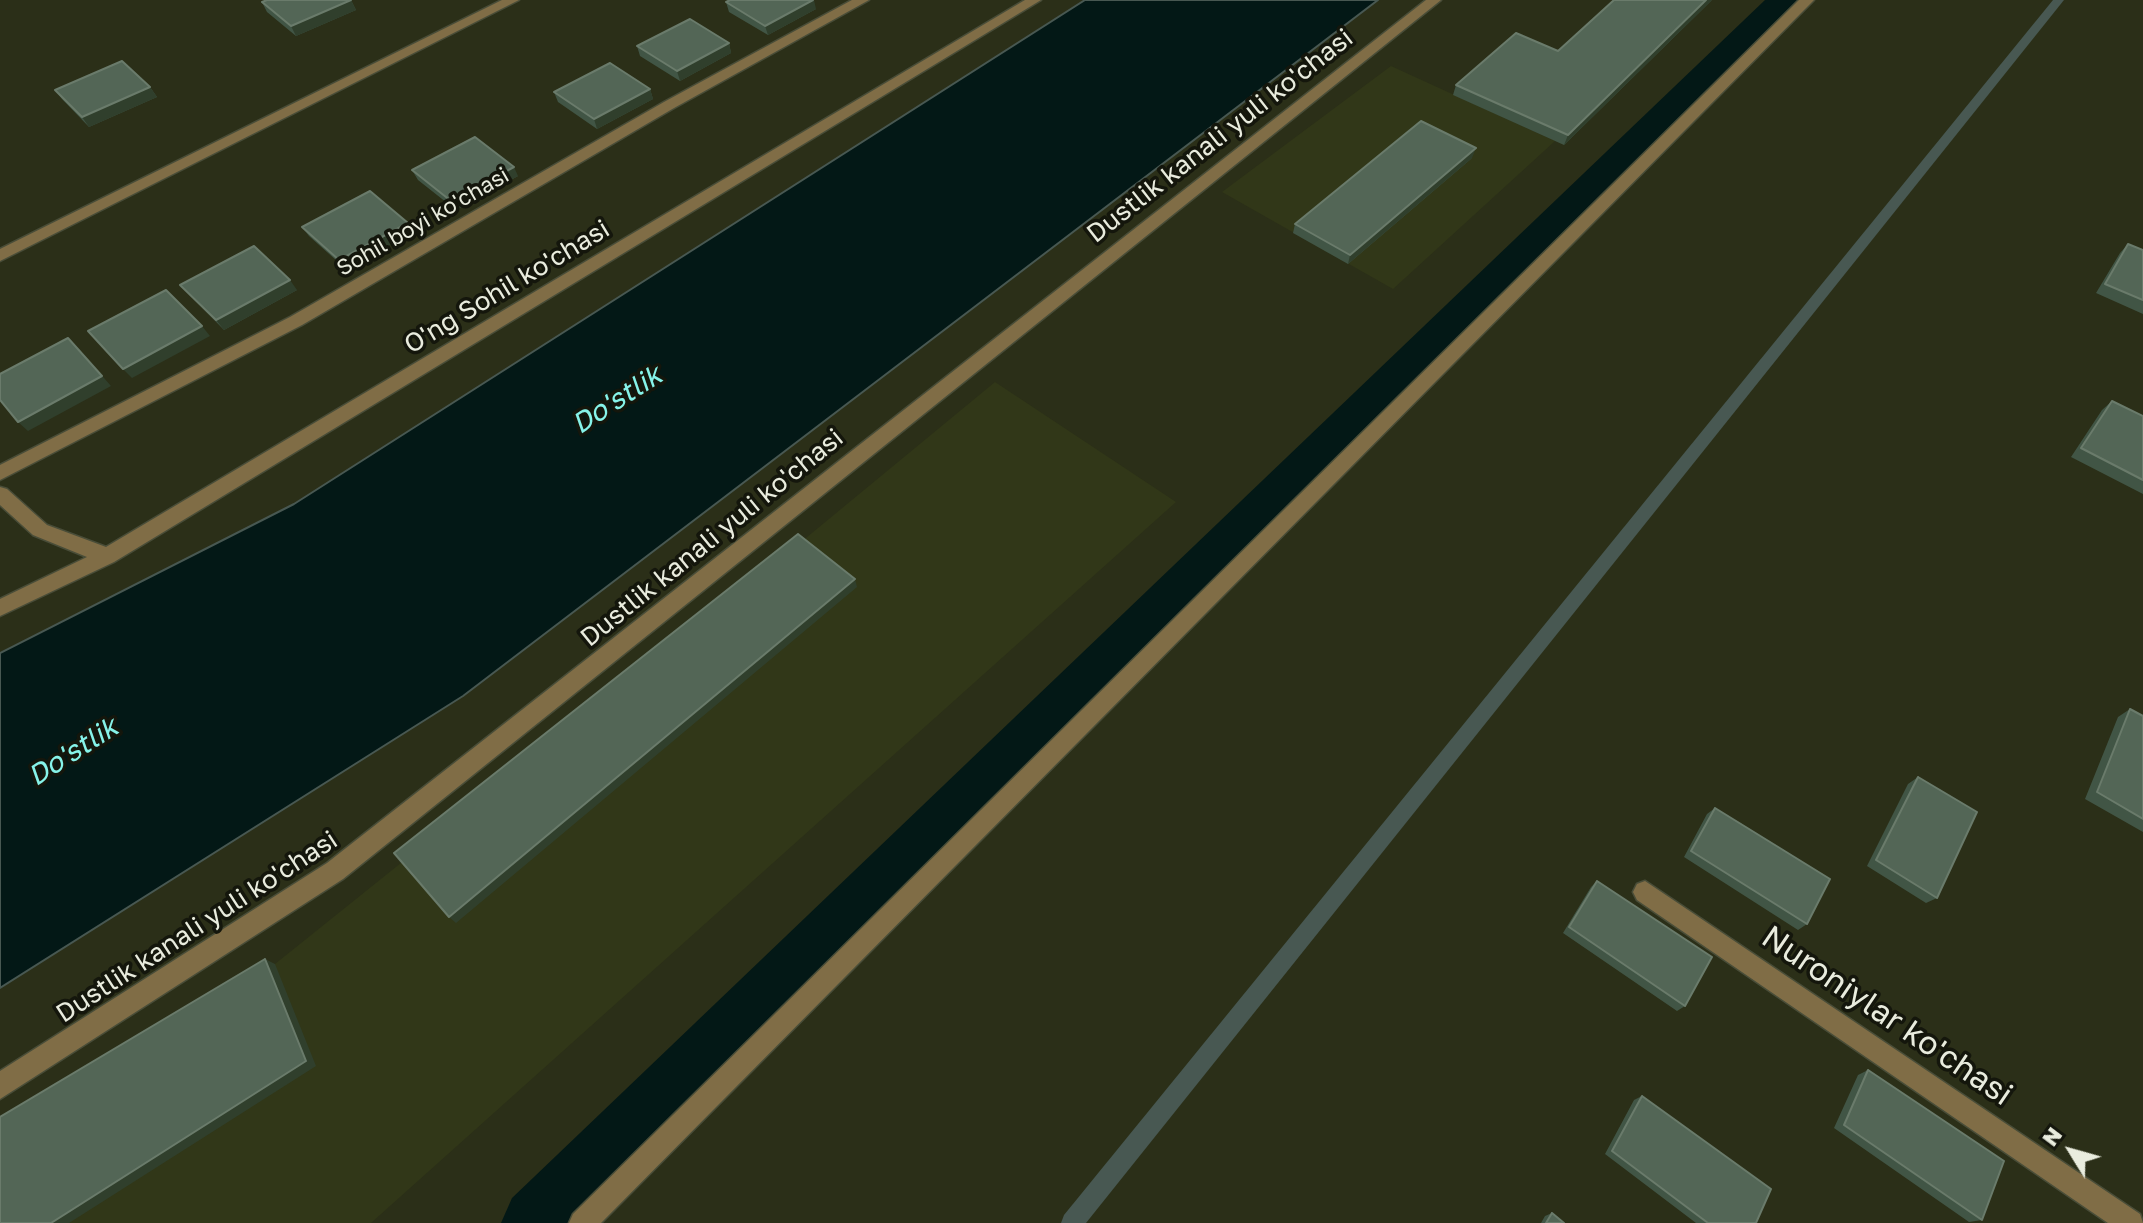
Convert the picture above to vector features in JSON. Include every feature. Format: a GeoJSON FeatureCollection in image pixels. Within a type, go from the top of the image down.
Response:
{"type":"FeatureCollection","features":[{"type":"Feature","properties":{"kind":"street"},"geometry":{"type":"LineString","coordinates":[[0,256],[512,0]]}},
{"type":"Feature","properties":{"kind":"street","name":"Sohil boyi ko'chasi"},"geometry":{"type":"LineString","coordinates":[[0,473],[296,321],[669,105],[862,0]]}},
{"type":"Feature","properties":{"kind":"street","name":"O'ng Sohil ko'chasi"},"geometry":{"type":"LineString","coordinates":[[0,608],[107,556],[1034,0]]}},
{"type":"Feature","properties":{"kind":"street","name":"Dustlik kanali yuli ko'chasi"},"geometry":{"type":"LineString","coordinates":[[0,1086],[335,871],[1434,0]]}},
{"type":"Feature","properties":{"kind":"street"},"geometry":{"type":"LineString","coordinates":[[582,1223],[1473,330],[1807,0]]}},
{"type":"Feature","properties":{"kind":"street"},"geometry":{"type":"LineString","coordinates":[[0,494],[40,530],[107,556]]}},
{"type":"Feature","properties":{"kind":"street","name":"Nuroniylar ko'chasi"},"geometry":{"type":"LineString","coordinates":[[1645,892],[2131,1223]]}},
{"type":"Feature","properties":{"kind":"shaded area"},"geometry":{"type":"Polygon","coordinates":[[[1391,66],[1555,141],[1393,289],[1222,192],[1391,66]]]}},
{"type":"Feature","properties":{"kind":"shaded area"},"geometry":{"type":"Polygon","coordinates":[[[995,382],[1176,502],[371,1223],[0,1223],[0,1129],[275,964],[801,542],[995,382]]]}},
{"type":"Feature","properties":{"kind":"water","name":"Do'stlik"},"geometry":{"type":"Polygon","coordinates":[[[1085,0],[1378,0],[463,696],[0,988],[0,653],[294,504],[1085,0]]]}},
{"type":"Feature","properties":{"kind":"building"},"geometry":{"type":"Polygon","coordinates":[[[351,0],[291,26],[262,2],[351,0]]]}},
{"type":"Feature","properties":{"kind":"building"},"geometry":{"type":"Polygon","coordinates":[[[813,0],[765,26],[726,2],[813,0]]]}},
{"type":"Feature","properties":{"kind":"building"},"geometry":{"type":"Polygon","coordinates":[[[1614,0],[1706,0],[1568,135],[1456,85],[1516,33],[1558,51],[1614,0]]]}},
{"type":"Feature","properties":{"kind":"building"},"geometry":{"type":"Polygon","coordinates":[[[690,19],[729,43],[677,71],[637,46],[690,19]]]}},
{"type":"Feature","properties":{"kind":"building"},"geometry":{"type":"Polygon","coordinates":[[[122,61],[150,87],[82,117],[55,90],[122,61]]]}},
{"type":"Feature","properties":{"kind":"building"},"geometry":{"type":"Polygon","coordinates":[[[610,63],[650,89],[594,119],[554,92],[610,63]]]}},
{"type":"Feature","properties":{"kind":"building"},"geometry":{"type":"Polygon","coordinates":[[[1421,121],[1476,148],[1350,255],[1295,224],[1421,121]]]}},
{"type":"Feature","properties":{"kind":"building"},"geometry":{"type":"Polygon","coordinates":[[[475,137],[514,167],[451,201],[412,170],[475,137]]]}},
{"type":"Feature","properties":{"kind":"building"},"geometry":{"type":"Polygon","coordinates":[[[370,191],[408,223],[339,260],[302,227],[370,191]]]}},
{"type":"Feature","properties":{"kind":"building"},"geometry":{"type":"Polygon","coordinates":[[[2128,244],[2143,250],[2143,300],[2105,284],[2128,244]]]}},
{"type":"Feature","properties":{"kind":"building"},"geometry":{"type":"Polygon","coordinates":[[[254,246],[290,280],[216,320],[180,285],[254,246]]]}},
{"type":"Feature","properties":{"kind":"building"},"geometry":{"type":"Polygon","coordinates":[[[166,290],[202,326],[123,369],[88,331],[166,290]]]}},
{"type":"Feature","properties":{"kind":"building"},"geometry":{"type":"Polygon","coordinates":[[[68,338],[102,376],[18,422],[0,400],[0,374],[68,338]]]}},
{"type":"Feature","properties":{"kind":"building"},"geometry":{"type":"Polygon","coordinates":[[[2112,401],[2143,416],[2143,480],[2081,448],[2112,401]]]}},
{"type":"Feature","properties":{"kind":"building"},"geometry":{"type":"Polygon","coordinates":[[[798,534],[855,579],[449,917],[394,853],[798,534]]]}},
{"type":"Feature","properties":{"kind":"building"},"geometry":{"type":"Polygon","coordinates":[[[2130,709],[2143,716],[2143,819],[2097,792],[2130,709]]]}},
{"type":"Feature","properties":{"kind":"building"},"geometry":{"type":"Polygon","coordinates":[[[1918,777],[1977,812],[1937,898],[1876,860],[1918,777]]]}},
{"type":"Feature","properties":{"kind":"building"},"geometry":{"type":"Polygon","coordinates":[[[1715,808],[1830,879],[1807,924],[1691,851],[1715,808]]]}},
{"type":"Feature","properties":{"kind":"building"},"geometry":{"type":"Polygon","coordinates":[[[1597,881],[1712,957],[1685,1006],[1569,927],[1597,881]]]}},
{"type":"Feature","properties":{"kind":"building"},"geometry":{"type":"Polygon","coordinates":[[[265,959],[306,1061],[51,1223],[0,1223],[0,1117],[265,959]]]}},
{"type":"Feature","properties":{"kind":"building"},"geometry":{"type":"Polygon","coordinates":[[[1868,1070],[2004,1161],[1982,1220],[1844,1125],[1868,1070]]]}},
{"type":"Feature","properties":{"kind":"building"},"geometry":{"type":"Polygon","coordinates":[[[1642,1096],[1771,1189],[1756,1223],[1708,1223],[1612,1151],[1642,1096]]]}},
{"type":"Feature","properties":{"kind":"building"},"geometry":{"type":"Polygon","coordinates":[[[1552,1213],[1564,1223],[1546,1223],[1552,1213]]]}},
{"type":"Feature","properties":{"kind":"waterway"},"geometry":{"type":"LineString","coordinates":[[537,1223],[1786,0]]}},
{"type":"Feature","properties":{"kind":"waterway"},"geometry":{"type":"LineString","coordinates":[[1072,1223],[2059,0]]}}]}
